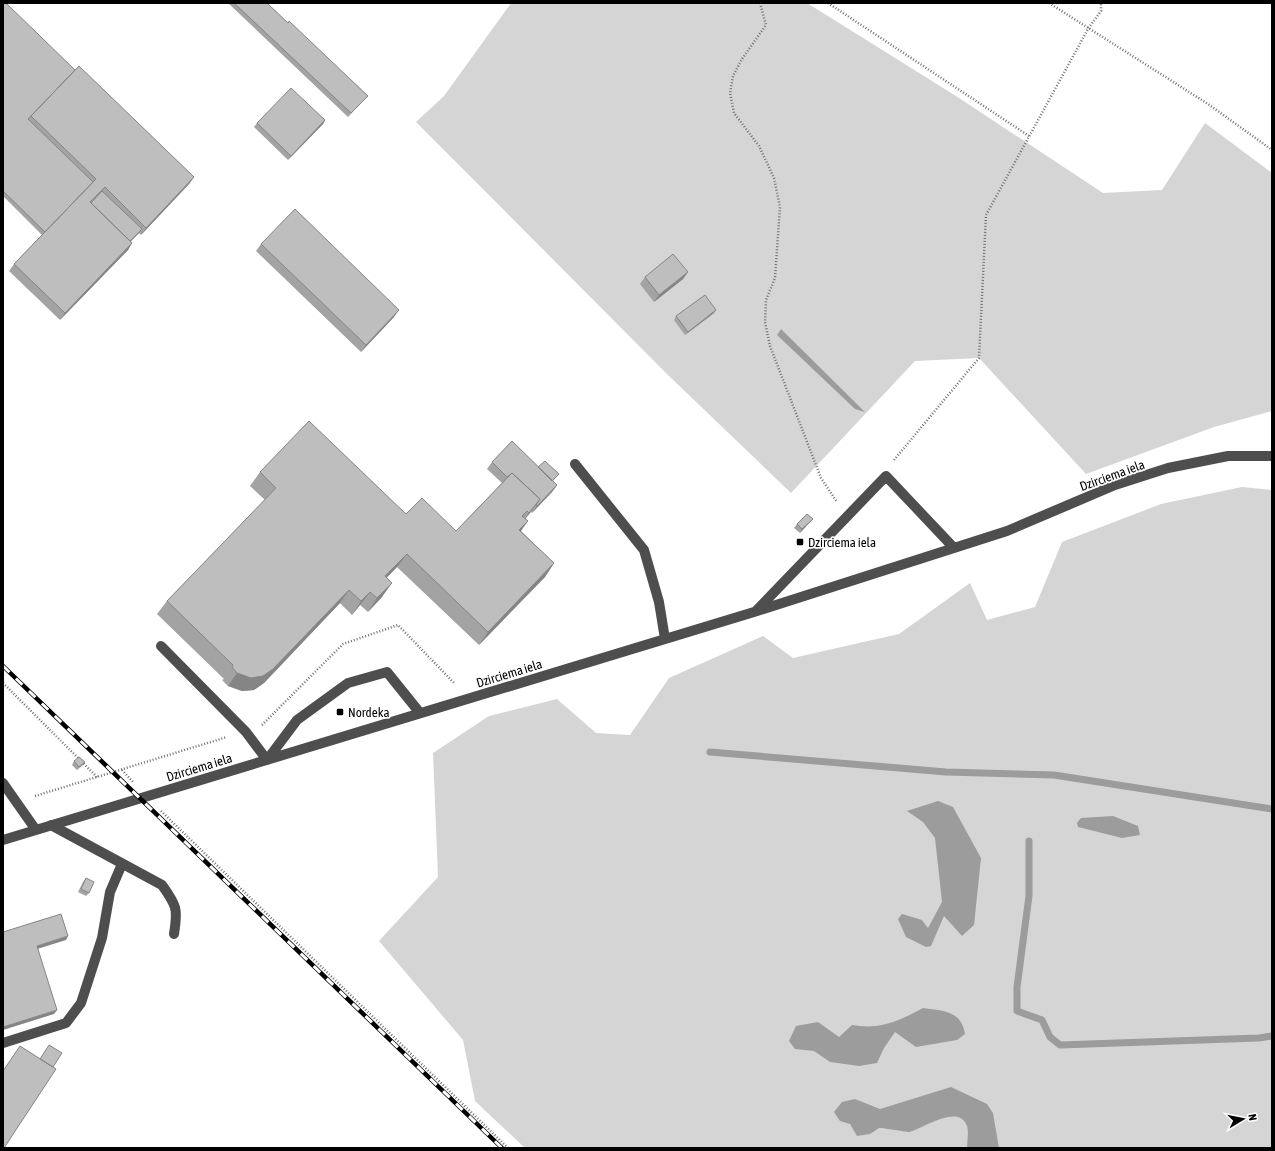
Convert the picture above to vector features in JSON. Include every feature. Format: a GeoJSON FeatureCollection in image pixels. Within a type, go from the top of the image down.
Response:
{"type":"FeatureCollection","features":[{"type":"Feature","properties":{"kind":"street","name":"Dzirciema iela"},"geometry":{"type":"LineString","coordinates":[[3,840],[754,612],[1007,531],[1115,485],[1168,468],[1228,456],[1272,456]]}},
{"type":"Feature","properties":{"kind":"street"},"geometry":{"type":"LineString","coordinates":[[575,464],[644,550],[659,602],[665,639]]}},
{"type":"Feature","properties":{"kind":"street"},"geometry":{"type":"LineString","coordinates":[[754,612],[886,476],[954,548]]}},
{"type":"Feature","properties":{"kind":"street"},"geometry":{"type":"LineString","coordinates":[[161,646],[246,732],[267,760],[297,720],[348,683],[388,672],[420,713]]}},
{"type":"Feature","properties":{"kind":"street"},"geometry":{"type":"LineString","coordinates":[[3,783],[36,830]]}},
{"type":"Feature","properties":{"kind":"street"},"geometry":{"type":"LineString","coordinates":[[52,825],[162,886],[172,898],[177,912],[174,934]]}},
{"type":"Feature","properties":{"kind":"street"},"geometry":{"type":"LineString","coordinates":[[3,1043],[66,1023],[81,1004],[102,938],[110,892],[122,864]]}},
{"type":"Feature","properties":{"kind":"path"},"geometry":{"type":"LineString","coordinates":[[760,3],[766,26],[742,59],[733,76],[730,93],[734,113],[759,146],[774,178],[780,207],[775,278],[766,300],[765,322],[773,353],[821,478],[846,518]]}},
{"type":"Feature","properties":{"kind":"path"},"geometry":{"type":"LineString","coordinates":[[828,3],[1029,136]]}},
{"type":"Feature","properties":{"kind":"path"},"geometry":{"type":"LineString","coordinates":[[1050,3],[1088,29],[1208,104],[1272,150]]}},
{"type":"Feature","properties":{"kind":"path"},"geometry":{"type":"LineString","coordinates":[[886,476],[892,463],[979,358],[986,215],[1088,29],[1101,11],[1101,3]]}},
{"type":"Feature","properties":{"kind":"path"},"geometry":{"type":"LineString","coordinates":[[17,801],[98,778],[261,726],[343,644],[398,625],[470,698]]}},
{"type":"Feature","properties":{"kind":"path"},"geometry":{"type":"LineString","coordinates":[[3,683],[98,778]]}},
{"type":"Feature","properties":{"kind":"path"},"geometry":{"type":"LineString","coordinates":[[122,770],[146,796],[508,1148]]}},
{"type":"Feature","properties":{"kind":"shaded area"},"geometry":{"type":"Polygon","coordinates":[[[511,3],[807,3],[956,96],[1103,193],[1162,190],[1205,123],[1272,173],[1272,411],[1214,427],[1086,474],[979,358],[915,361],[791,493],[669,376],[416,122],[444,96],[511,3]]]}},
{"type":"Feature","properties":{"kind":"shaded area"},"geometry":{"type":"Polygon","coordinates":[[[781,329],[865,412],[855,409],[777,335],[781,329]]]}},
{"type":"Feature","properties":{"kind":"shaded area"},"geometry":{"type":"Polygon","coordinates":[[[1242,487],[1272,490],[1272,1148],[525,1148],[475,1101],[463,1040],[379,941],[438,877],[433,753],[489,716],[557,699],[596,733],[630,735],[669,678],[763,636],[793,658],[899,634],[970,583],[987,620],[1035,607],[1062,542],[1161,504],[1242,487]]]}},
{"type":"Feature","properties":{"kind":"shaded area"},"geometry":{"type":"Polygon","coordinates":[[[938,801],[953,807],[981,858],[974,925],[962,936],[944,916],[931,946],[926,947],[906,937],[898,919],[902,914],[922,920],[928,928],[942,902],[935,838],[923,822],[907,811],[938,801]]]}},
{"type":"Feature","properties":{"kind":"shaded area"},"geometry":{"type":"Polygon","coordinates":[[[1113,816],[1138,826],[1140,835],[1122,838],[1078,827],[1077,823],[1081,818],[1113,816]]]}},
{"type":"Feature","properties":{"kind":"shaded area"},"geometry":{"type":"Polygon","coordinates":[[[923,1008],[944,1011],[955,1016],[960,1020],[965,1034],[957,1040],[916,1047],[895,1032],[884,1048],[877,1063],[859,1066],[830,1062],[814,1051],[795,1049],[789,1041],[796,1026],[818,1022],[839,1037],[852,1025],[872,1026],[889,1023],[906,1017],[923,1008]]]}},
{"type":"Feature","properties":{"kind":"shaded area"},"geometry":{"type":"Polygon","coordinates":[[[951,1087],[987,1104],[993,1113],[999,1148],[967,1148],[968,1128],[963,1119],[957,1117],[941,1119],[909,1132],[879,1128],[870,1134],[857,1136],[850,1124],[840,1121],[834,1112],[842,1102],[855,1099],[880,1109],[951,1087]]]}},
{"type":"Feature","properties":{"kind":"building"},"geometry":{"type":"Polygon","coordinates":[[[3,3],[6,3],[75,70],[28,119],[93,182],[45,232],[3,191],[3,3]]]}},
{"type":"Feature","properties":{"kind":"building"},"geometry":{"type":"Polygon","coordinates":[[[234,3],[267,3],[288,23],[289,21],[368,96],[351,113],[234,3]]]}},
{"type":"Feature","properties":{"kind":"building"},"geometry":{"type":"Polygon","coordinates":[[[79,66],[194,177],[146,228],[105,187],[90,202],[132,243],[65,313],[14,264],[96,179],[31,116],[79,66]]]}},
{"type":"Feature","properties":{"kind":"building"},"geometry":{"type":"Polygon","coordinates":[[[291,88],[325,120],[291,156],[257,123],[291,88]]]}},
{"type":"Feature","properties":{"kind":"building"},"geometry":{"type":"Polygon","coordinates":[[[102,191],[142,229],[130,241],[91,203],[102,191]]]}},
{"type":"Feature","properties":{"kind":"building"},"geometry":{"type":"Polygon","coordinates":[[[295,209],[399,310],[366,345],[261,244],[295,209]]]}},
{"type":"Feature","properties":{"kind":"building"},"geometry":{"type":"Polygon","coordinates":[[[673,254],[688,272],[659,295],[645,277],[673,254]]]}},
{"type":"Feature","properties":{"kind":"building"},"geometry":{"type":"Polygon","coordinates":[[[705,295],[716,310],[688,332],[676,316],[705,295]]]}},
{"type":"Feature","properties":{"kind":"building"},"geometry":{"type":"Polygon","coordinates":[[[309,421],[406,514],[422,498],[456,531],[512,473],[540,499],[529,513],[527,511],[522,516],[528,521],[519,530],[554,563],[488,632],[407,554],[385,576],[392,583],[377,598],[370,592],[361,601],[349,590],[273,669],[263,676],[251,678],[237,673],[232,667],[233,665],[167,601],[276,488],[260,472],[309,421]]]}},
{"type":"Feature","properties":{"kind":"building"},"geometry":{"type":"Polygon","coordinates":[[[512,441],[557,485],[537,506],[536,505],[540,499],[512,473],[507,477],[492,462],[512,441]]]}},
{"type":"Feature","properties":{"kind":"building"},"geometry":{"type":"Polygon","coordinates":[[[545,461],[559,474],[552,481],[538,467],[545,461]]]}},
{"type":"Feature","properties":{"kind":"building"},"geometry":{"type":"Polygon","coordinates":[[[807,514],[813,519],[802,529],[797,524],[807,514]]]}},
{"type":"Feature","properties":{"kind":"building"},"geometry":{"type":"Polygon","coordinates":[[[79,757],[85,762],[79,767],[74,761],[79,757]]]}},
{"type":"Feature","properties":{"kind":"building"},"geometry":{"type":"Polygon","coordinates":[[[86,878],[94,882],[89,893],[81,889],[86,878]]]}},
{"type":"Feature","properties":{"kind":"building"},"geometry":{"type":"Polygon","coordinates":[[[61,914],[68,936],[37,946],[57,1010],[3,1027],[3,932],[61,914]]]}},
{"type":"Feature","properties":{"kind":"building"},"geometry":{"type":"Polygon","coordinates":[[[49,1045],[62,1053],[53,1067],[40,1059],[49,1045]]]}},
{"type":"Feature","properties":{"kind":"building"},"geometry":{"type":"Polygon","coordinates":[[[20,1046],[56,1069],[3,1148],[3,1071],[20,1046]]]}},
{"type":"Feature","properties":{"kind":"waterway"},"geometry":{"type":"LineString","coordinates":[[710,752],[946,772],[1054,775],[1272,809]]}},
{"type":"Feature","properties":{"kind":"waterway"},"geometry":{"type":"LineString","coordinates":[[1029,841],[1029,896],[1017,987],[1017,1011],[1042,1020],[1050,1037],[1060,1045],[1259,1038],[1272,1036]]}},
{"type":"Feature","properties":{"kind":"railway"},"geometry":{"type":"LineString","coordinates":[[3,666],[502,1148]]}},
{"type":"Feature","properties":{"kind":"place","name":"Dzirciema iela"},"geometry":{"type":"Point","coordinates":[800,542]}},
{"type":"Feature","properties":{"kind":"place","name":"Nordeka"},"geometry":{"type":"Point","coordinates":[340,712]}}]}
